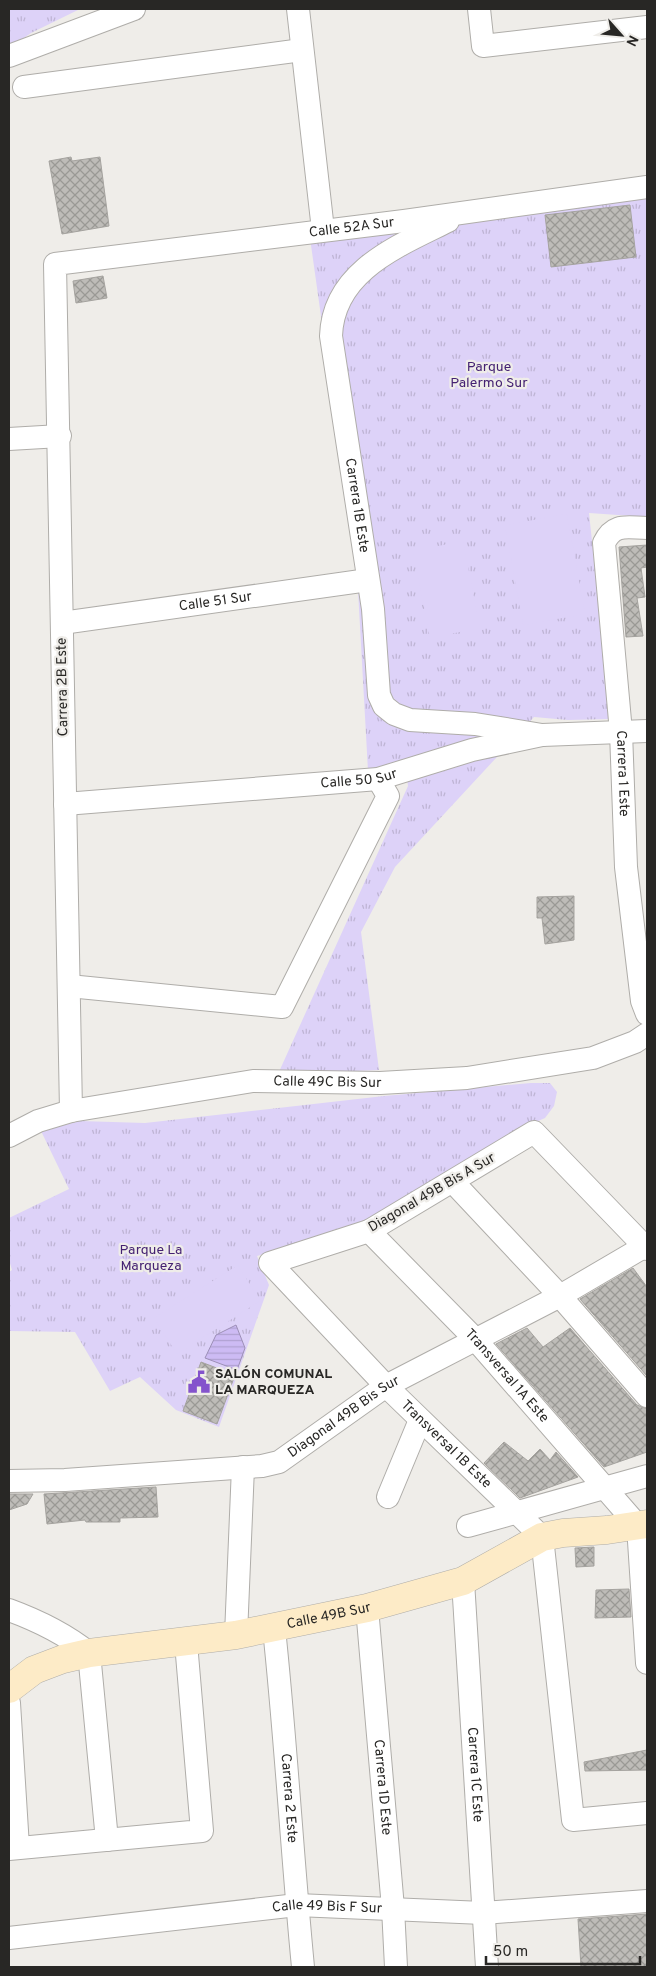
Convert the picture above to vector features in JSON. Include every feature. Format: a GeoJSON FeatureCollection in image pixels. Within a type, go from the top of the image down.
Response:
{"type":"FeatureCollection","features":[{"type":"Feature","properties":{"kind":"street"},"geometry":{"type":"LineString","coordinates":[[9,56],[134,9]]}},
{"type":"Feature","properties":{"kind":"street"},"geometry":{"type":"LineString","coordinates":[[298,9],[323,230]]}},
{"type":"Feature","properties":{"kind":"street"},"geometry":{"type":"LineString","coordinates":[[478,9],[483,46],[647,27]]}},
{"type":"Feature","properties":{"kind":"street"},"geometry":{"type":"LineString","coordinates":[[24,87],[302,50]]}},
{"type":"Feature","properties":{"kind":"street","name":"Calle 52A Sur"},"geometry":{"type":"LineString","coordinates":[[56,264],[647,187]]}},
{"type":"Feature","properties":{"kind":"street","name":"Carrera 1B Este"},"geometry":{"type":"LineString","coordinates":[[466,212],[389,251],[367,265],[342,296],[335,310],[331,336],[368,580],[379,695],[384,706],[394,714],[410,720],[475,724],[542,735]]}},
{"type":"Feature","properties":{"kind":"street","name":"Carrera 2B Este"},"geometry":{"type":"LineString","coordinates":[[56,264],[71,1111]]}},
{"type":"Feature","properties":{"kind":"street"},"geometry":{"type":"LineString","coordinates":[[9,439],[60,436]]}},
{"type":"Feature","properties":{"kind":"street","name":"Carrera 1 Este"},"geometry":{"type":"LineString","coordinates":[[647,528],[619,527],[609,533],[604,543],[621,732],[626,867],[642,1001],[647,1014]]}},
{"type":"Feature","properties":{"kind":"street","name":"Calle 51 Sur"},"geometry":{"type":"LineString","coordinates":[[62,623],[368,580]]}},
{"type":"Feature","properties":{"kind":"street","name":"Calle 50 Sur"},"geometry":{"type":"LineString","coordinates":[[65,804],[378,779],[472,750],[542,735],[647,731]]}},
{"type":"Feature","properties":{"kind":"street"},"geometry":{"type":"LineString","coordinates":[[68,986],[282,1007],[388,796],[378,779]]}},
{"type":"Feature","properties":{"kind":"street","name":"Calle 49C Bis Sur"},"geometry":{"type":"LineString","coordinates":[[9,1136],[38,1121],[71,1111],[253,1081],[380,1083],[467,1078],[593,1058],[635,1042],[647,1034]]}},
{"type":"Feature","properties":{"kind":"street","name":"Diagonal 49B Bis A Sur"},"geometry":{"type":"LineString","coordinates":[[270,1263],[369,1231],[534,1132],[646,1247]]}},
{"type":"Feature","properties":{"kind":"street"},"geometry":{"type":"LineString","coordinates":[[453,1182],[560,1296],[647,1396]]}},
{"type":"Feature","properties":{"kind":"street","name":"Transversal 1A Este"},"geometry":{"type":"LineString","coordinates":[[369,1231],[475,1339],[604,1488],[643,1525]]}},
{"type":"Feature","properties":{"kind":"street","name":"Diagonal 49B Bis Sur"},"geometry":{"type":"LineString","coordinates":[[9,1481],[65,1480],[262,1466],[289,1456],[386,1386],[560,1296],[646,1247]]}},
{"type":"Feature","properties":{"kind":"street","name":"Transversal 1B Este"},"geometry":{"type":"LineString","coordinates":[[270,1263],[386,1386],[542,1537]]}},
{"type":"Feature","properties":{"kind":"street"},"geometry":{"type":"LineString","coordinates":[[388,1497],[420,1420]]}},
{"type":"Feature","properties":{"kind":"street"},"geometry":{"type":"LineString","coordinates":[[236,1635],[243,1467]]}},
{"type":"Feature","properties":{"kind":"street"},"geometry":{"type":"LineString","coordinates":[[468,1526],[647,1476]]}},
{"type":"Feature","properties":{"kind":"street"},"geometry":{"type":"LineString","coordinates":[[643,1525],[647,1663]]}},
{"type":"Feature","properties":{"kind":"street","name":"Calle 49B Sur"},"geometry":{"type":"LineString","coordinates":[[9,1689],[34,1670],[48,1664],[90,1653],[186,1643],[274,1629],[367,1608],[463,1582],[542,1537],[643,1525]]}},
{"type":"Feature","properties":{"kind":"street"},"geometry":{"type":"LineString","coordinates":[[542,1537],[572,1820],[647,1813]]}},
{"type":"Feature","properties":{"kind":"street","name":"Carrera 1C Este"},"geometry":{"type":"LineString","coordinates":[[463,1582],[487,1967]]}},
{"type":"Feature","properties":{"kind":"street","name":"Carrera 1D Este"},"geometry":{"type":"LineString","coordinates":[[367,1608],[393,1908],[396,1967]]}},
{"type":"Feature","properties":{"kind":"street"},"geometry":{"type":"LineString","coordinates":[[9,1610],[45,1624],[68,1636],[90,1653],[107,1840]]}},
{"type":"Feature","properties":{"kind":"street","name":"Carrera 2 Este"},"geometry":{"type":"LineString","coordinates":[[274,1629],[286,1740],[303,1967]]}},
{"type":"Feature","properties":{"kind":"street"},"geometry":{"type":"LineString","coordinates":[[9,1703],[13,1848],[202,1831],[186,1643]]}},
{"type":"Feature","properties":{"kind":"street","name":"Calle 49 Bis F Sur"},"geometry":{"type":"LineString","coordinates":[[9,1938],[297,1905],[483,1913],[647,1900]]}},
{"type":"Feature","properties":{"kind":"green space"},"geometry":{"type":"Polygon","coordinates":[[[9,9],[80,9],[31,33],[9,48],[9,9]]]}},
{"type":"Feature","properties":{"kind":"green space","name":"Parque Palermo Sur"},"geometry":{"type":"Polygon","coordinates":[[[647,198],[647,517],[589,513],[611,719],[568,720],[534,717],[395,867],[361,932],[379,1070],[278,1074],[408,786],[405,764],[368,771],[357,572],[310,238],[647,198]]]}},
{"type":"Feature","properties":{"kind":"green space"},"geometry":{"type":"Polygon","coordinates":[[[567,514],[585,614],[523,625],[505,525],[567,514]]]}},
{"type":"Feature","properties":{"kind":"green space"},"geometry":{"type":"Polygon","coordinates":[[[463,541],[480,628],[430,638],[413,551],[463,541]]]}},
{"type":"Feature","properties":{"kind":"green space","name":"Parque La Marqueza"},"geometry":{"type":"Polygon","coordinates":[[[550,1083],[557,1092],[554,1106],[545,1118],[515,1131],[365,1223],[257,1256],[269,1285],[219,1427],[176,1410],[140,1377],[110,1391],[75,1332],[9,1331],[9,1272],[12,1270],[9,1260],[9,1218],[69,1189],[41,1131],[80,1121],[145,1123],[384,1096],[550,1083]]]}},
{"type":"Feature","properties":{"kind":"green space"},"geometry":{"type":"Polygon","coordinates":[[[238,1265],[260,1301],[177,1354],[154,1318],[238,1265]]]}},
{"type":"Feature","properties":{"kind":"shaded area"},"geometry":{"type":"Polygon","coordinates":[[[236,1325],[245,1348],[237,1370],[205,1358],[216,1335],[236,1325]]]}},
{"type":"Feature","properties":{"kind":"building"},"geometry":{"type":"Polygon","coordinates":[[[71,157],[72,161],[100,157],[109,226],[62,234],[49,161],[71,157]]]}},
{"type":"Feature","properties":{"kind":"building"},"geometry":{"type":"Polygon","coordinates":[[[630,205],[636,257],[551,267],[545,215],[630,205]]]}},
{"type":"Feature","properties":{"kind":"building"},"geometry":{"type":"Polygon","coordinates":[[[103,276],[107,298],[76,303],[73,281],[103,276]]]}},
{"type":"Feature","properties":{"kind":"building"},"geometry":{"type":"Polygon","coordinates":[[[647,545],[647,567],[641,568],[645,597],[637,598],[643,636],[626,637],[619,547],[647,545]]]}},
{"type":"Feature","properties":{"kind":"building"},"geometry":{"type":"Polygon","coordinates":[[[574,896],[574,940],[545,944],[542,918],[537,918],[537,897],[574,896]]]}},
{"type":"Feature","properties":{"kind":"building"},"geometry":{"type":"Polygon","coordinates":[[[633,1268],[647,1287],[647,1376],[580,1299],[633,1268]]]}},
{"type":"Feature","properties":{"kind":"building"},"geometry":{"type":"Polygon","coordinates":[[[527,1328],[543,1347],[570,1328],[637,1405],[647,1409],[647,1452],[604,1467],[496,1344],[527,1328]]]}},
{"type":"Feature","properties":{"kind":"building"},"geometry":{"type":"Polygon","coordinates":[[[201,1362],[235,1375],[217,1424],[183,1411],[201,1362]]]}},
{"type":"Feature","properties":{"kind":"building"},"geometry":{"type":"Polygon","coordinates":[[[504,1442],[528,1461],[540,1449],[550,1460],[556,1452],[578,1477],[520,1498],[484,1463],[504,1442]]]}},
{"type":"Feature","properties":{"kind":"building"},"geometry":{"type":"Polygon","coordinates":[[[156,1487],[158,1517],[120,1518],[120,1522],[86,1522],[85,1520],[47,1524],[44,1494],[156,1487]]]}},
{"type":"Feature","properties":{"kind":"building"},"geometry":{"type":"Polygon","coordinates":[[[9,1494],[33,1494],[27,1504],[9,1510],[9,1494]]]}},
{"type":"Feature","properties":{"kind":"building"},"geometry":{"type":"Polygon","coordinates":[[[594,1547],[594,1566],[576,1567],[575,1548],[594,1547]]]}},
{"type":"Feature","properties":{"kind":"building"},"geometry":{"type":"Polygon","coordinates":[[[629,1589],[631,1617],[595,1618],[596,1590],[629,1589]]]}},
{"type":"Feature","properties":{"kind":"building"},"geometry":{"type":"Polygon","coordinates":[[[647,1750],[647,1770],[585,1771],[584,1762],[647,1750]]]}},
{"type":"Feature","properties":{"kind":"building"},"geometry":{"type":"Polygon","coordinates":[[[647,1914],[647,1967],[581,1967],[578,1919],[647,1914]]]}},
{"type":"Feature","properties":{"kind":"place","name":"SALÓN COMUNAL LA MARQUEZA"},"geometry":{"type":"Point","coordinates":[199,1382]}}]}
